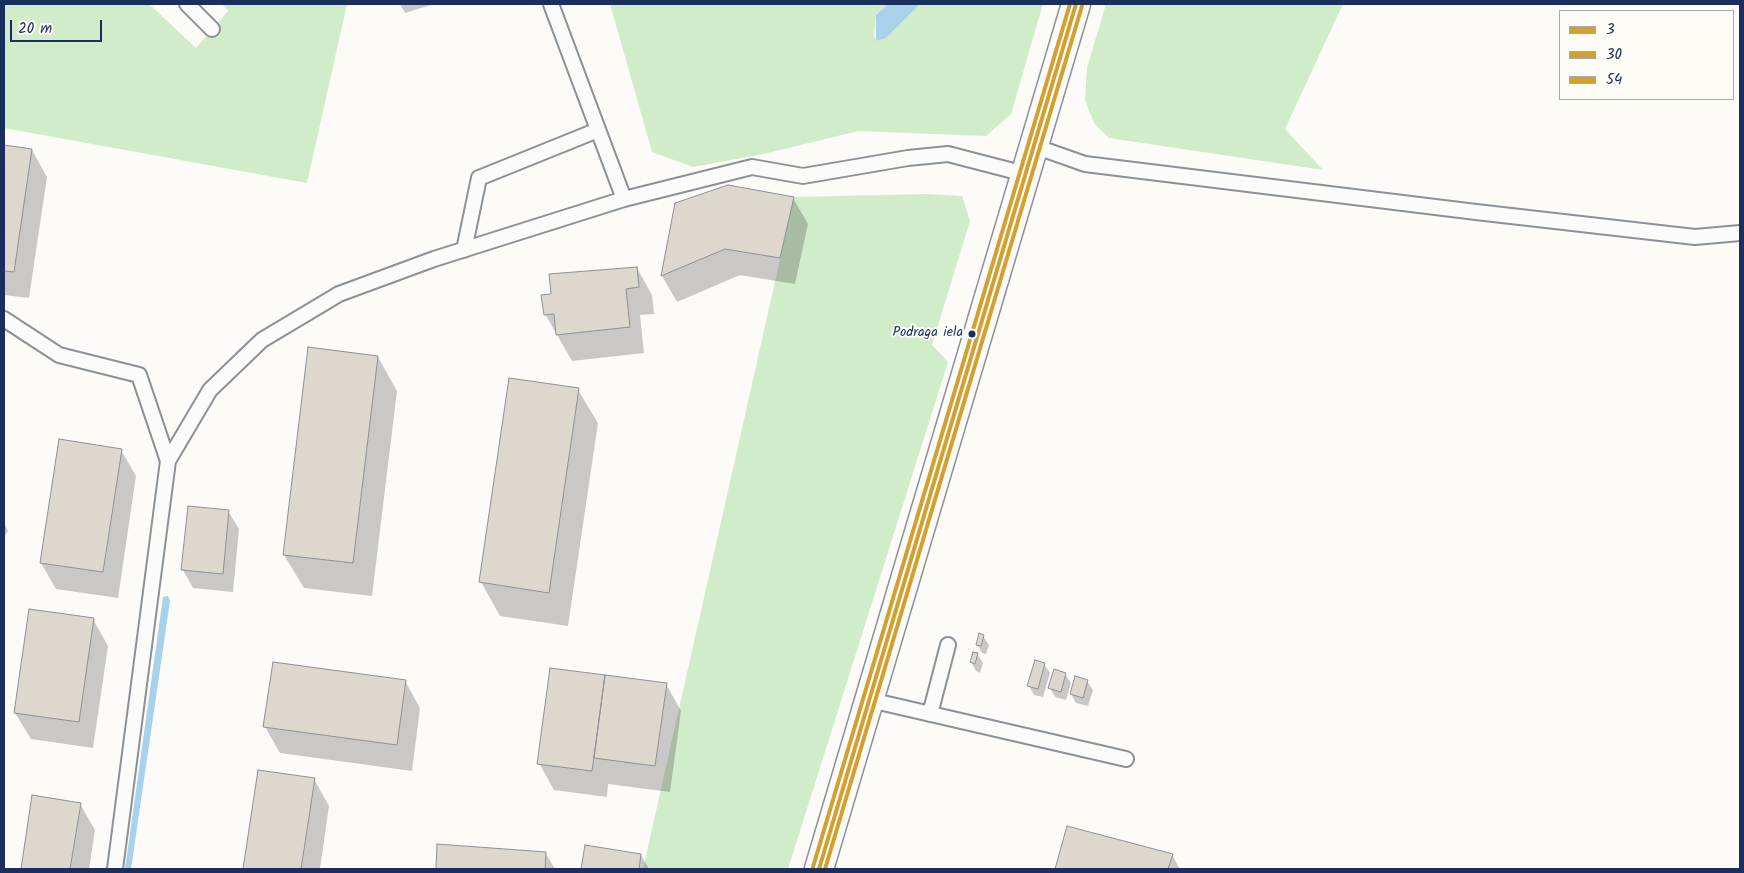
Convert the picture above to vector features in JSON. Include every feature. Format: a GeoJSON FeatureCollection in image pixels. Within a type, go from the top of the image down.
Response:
{"type":"FeatureCollection","features":[{"type":"Feature","properties":{"kind":"main road"},"geometry":{"type":"LineString","coordinates":[[819,869],[1076,4]]}},
{"type":"Feature","properties":{"kind":"lane"},"geometry":{"type":"LineString","coordinates":[[187,4],[212,29]]}},
{"type":"Feature","properties":{"kind":"lane"},"geometry":{"type":"LineString","coordinates":[[551,4],[624,199]]}},
{"type":"Feature","properties":{"kind":"lane"},"geometry":{"type":"LineString","coordinates":[[464,250],[480,178],[598,130]]}},
{"type":"Feature","properties":{"kind":"lane"},"geometry":{"type":"LineString","coordinates":[[1034,146],[1084,164],[1476,212],[1695,237],[1740,232]]}},
{"type":"Feature","properties":{"kind":"lane"},"geometry":{"type":"LineString","coordinates":[[115,869],[168,460],[210,390],[262,340],[339,294],[464,250],[624,199],[752,167],[802,176],[908,158],[948,154],[1025,174]]}},
{"type":"Feature","properties":{"kind":"lane"},"geometry":{"type":"LineString","coordinates":[[4,319],[59,355],[139,375],[168,460]]}},
{"type":"Feature","properties":{"kind":"lane"},"geometry":{"type":"LineString","coordinates":[[930,714],[948,645]]}},
{"type":"Feature","properties":{"kind":"lane"},"geometry":{"type":"LineString","coordinates":[[870,700],[1126,759]]}},
{"type":"Feature","properties":{"kind":"green space"},"geometry":{"type":"Polygon","coordinates":[[[4,4],[149,4],[196,48],[228,11],[222,4],[347,4],[307,183],[4,128],[4,4]]]}},
{"type":"Feature","properties":{"kind":"green space"},"geometry":{"type":"Polygon","coordinates":[[[610,4],[888,4],[876,15],[874,36],[876,41],[886,38],[920,4],[1043,4],[1011,114],[986,136],[858,131],[764,154],[693,167],[652,152],[610,4]]]}},
{"type":"Feature","properties":{"kind":"green space"},"geometry":{"type":"Polygon","coordinates":[[[1106,4],[1343,4],[1285,129],[1323,170],[1109,138],[1094,123],[1085,100],[1087,68],[1106,4]]]}},
{"type":"Feature","properties":{"kind":"green space"},"geometry":{"type":"Polygon","coordinates":[[[927,194],[962,196],[970,221],[932,345],[948,362],[788,869],[643,869],[794,197],[927,194]]]}},
{"type":"Feature","properties":{"kind":"water"},"geometry":{"type":"Polygon","coordinates":[[[888,4],[920,4],[886,38],[876,41],[876,15],[888,4]]]}},
{"type":"Feature","properties":{"kind":"water"},"geometry":{"type":"Polygon","coordinates":[[[168,596],[170,601],[131,869],[125,869],[163,597],[168,596]]]}},
{"type":"Feature","properties":{"kind":"building"},"geometry":{"type":"Polygon","coordinates":[[[4,145],[32,149],[14,272],[4,271],[4,145]]]}},
{"type":"Feature","properties":{"kind":"building"},"geometry":{"type":"Polygon","coordinates":[[[728,185],[794,197],[780,258],[725,249],[661,276],[675,203],[728,185]]]}},
{"type":"Feature","properties":{"kind":"building"},"geometry":{"type":"Polygon","coordinates":[[[637,267],[639,287],[626,289],[630,327],[556,335],[554,314],[544,315],[541,295],[551,294],[549,274],[637,267]]]}},
{"type":"Feature","properties":{"kind":"building"},"geometry":{"type":"Polygon","coordinates":[[[308,347],[378,356],[353,563],[283,555],[308,347]]]}},
{"type":"Feature","properties":{"kind":"building"},"geometry":{"type":"Polygon","coordinates":[[[509,378],[579,388],[549,593],[479,582],[509,378]]]}},
{"type":"Feature","properties":{"kind":"building"},"geometry":{"type":"Polygon","coordinates":[[[59,439],[122,449],[103,572],[40,563],[59,439]]]}},
{"type":"Feature","properties":{"kind":"building"},"geometry":{"type":"Polygon","coordinates":[[[188,506],[229,510],[223,574],[181,570],[188,506]]]}},
{"type":"Feature","properties":{"kind":"building"},"geometry":{"type":"Polygon","coordinates":[[[29,609],[94,618],[79,722],[14,713],[29,609]]]}},
{"type":"Feature","properties":{"kind":"building"},"geometry":{"type":"Polygon","coordinates":[[[979,633],[984,635],[981,646],[976,645],[979,633]]]}},
{"type":"Feature","properties":{"kind":"building"},"geometry":{"type":"Polygon","coordinates":[[[973,652],[978,653],[975,664],[970,662],[973,652]]]}},
{"type":"Feature","properties":{"kind":"building"},"geometry":{"type":"Polygon","coordinates":[[[1035,660],[1045,663],[1038,689],[1027,686],[1035,660]]]}},
{"type":"Feature","properties":{"kind":"building"},"geometry":{"type":"Polygon","coordinates":[[[273,662],[406,680],[397,745],[263,727],[273,662]]]}},
{"type":"Feature","properties":{"kind":"building"},"geometry":{"type":"Polygon","coordinates":[[[550,668],[605,675],[592,771],[537,764],[550,668]]]}},
{"type":"Feature","properties":{"kind":"building"},"geometry":{"type":"Polygon","coordinates":[[[1054,669],[1066,673],[1061,692],[1048,688],[1054,669]]]}},
{"type":"Feature","properties":{"kind":"building"},"geometry":{"type":"Polygon","coordinates":[[[605,675],[667,683],[655,766],[594,758],[605,675]]]}},
{"type":"Feature","properties":{"kind":"building"},"geometry":{"type":"Polygon","coordinates":[[[1075,676],[1088,680],[1083,698],[1070,694],[1075,676]]]}},
{"type":"Feature","properties":{"kind":"building"},"geometry":{"type":"Polygon","coordinates":[[[258,770],[315,778],[301,869],[243,869],[258,770]]]}},
{"type":"Feature","properties":{"kind":"building"},"geometry":{"type":"Polygon","coordinates":[[[32,795],[81,803],[70,869],[21,869],[32,795]]]}},
{"type":"Feature","properties":{"kind":"building"},"geometry":{"type":"Polygon","coordinates":[[[1067,826],[1173,854],[1168,869],[1055,869],[1067,826]]]}},
{"type":"Feature","properties":{"kind":"building"},"geometry":{"type":"Polygon","coordinates":[[[437,844],[546,852],[545,869],[436,869],[437,844]]]}},
{"type":"Feature","properties":{"kind":"building"},"geometry":{"type":"Polygon","coordinates":[[[585,845],[641,854],[639,869],[581,869],[585,845]]]}},
{"type":"Feature","properties":{"kind":"transit line","name":"54"},"geometry":{"type":"LineString","coordinates":[[813,867],[1070,4]]}},
{"type":"Feature","properties":{"kind":"transit line","name":"3"},"geometry":{"type":"LineString","coordinates":[[819,869],[1076,4]]}},
{"type":"Feature","properties":{"kind":"transit line","name":"30"},"geometry":{"type":"LineString","coordinates":[[825,869],[1082,6]]}},
{"type":"Feature","properties":{"kind":"place","name":"Podraga iela"},"geometry":{"type":"Point","coordinates":[972,334]}}]}
